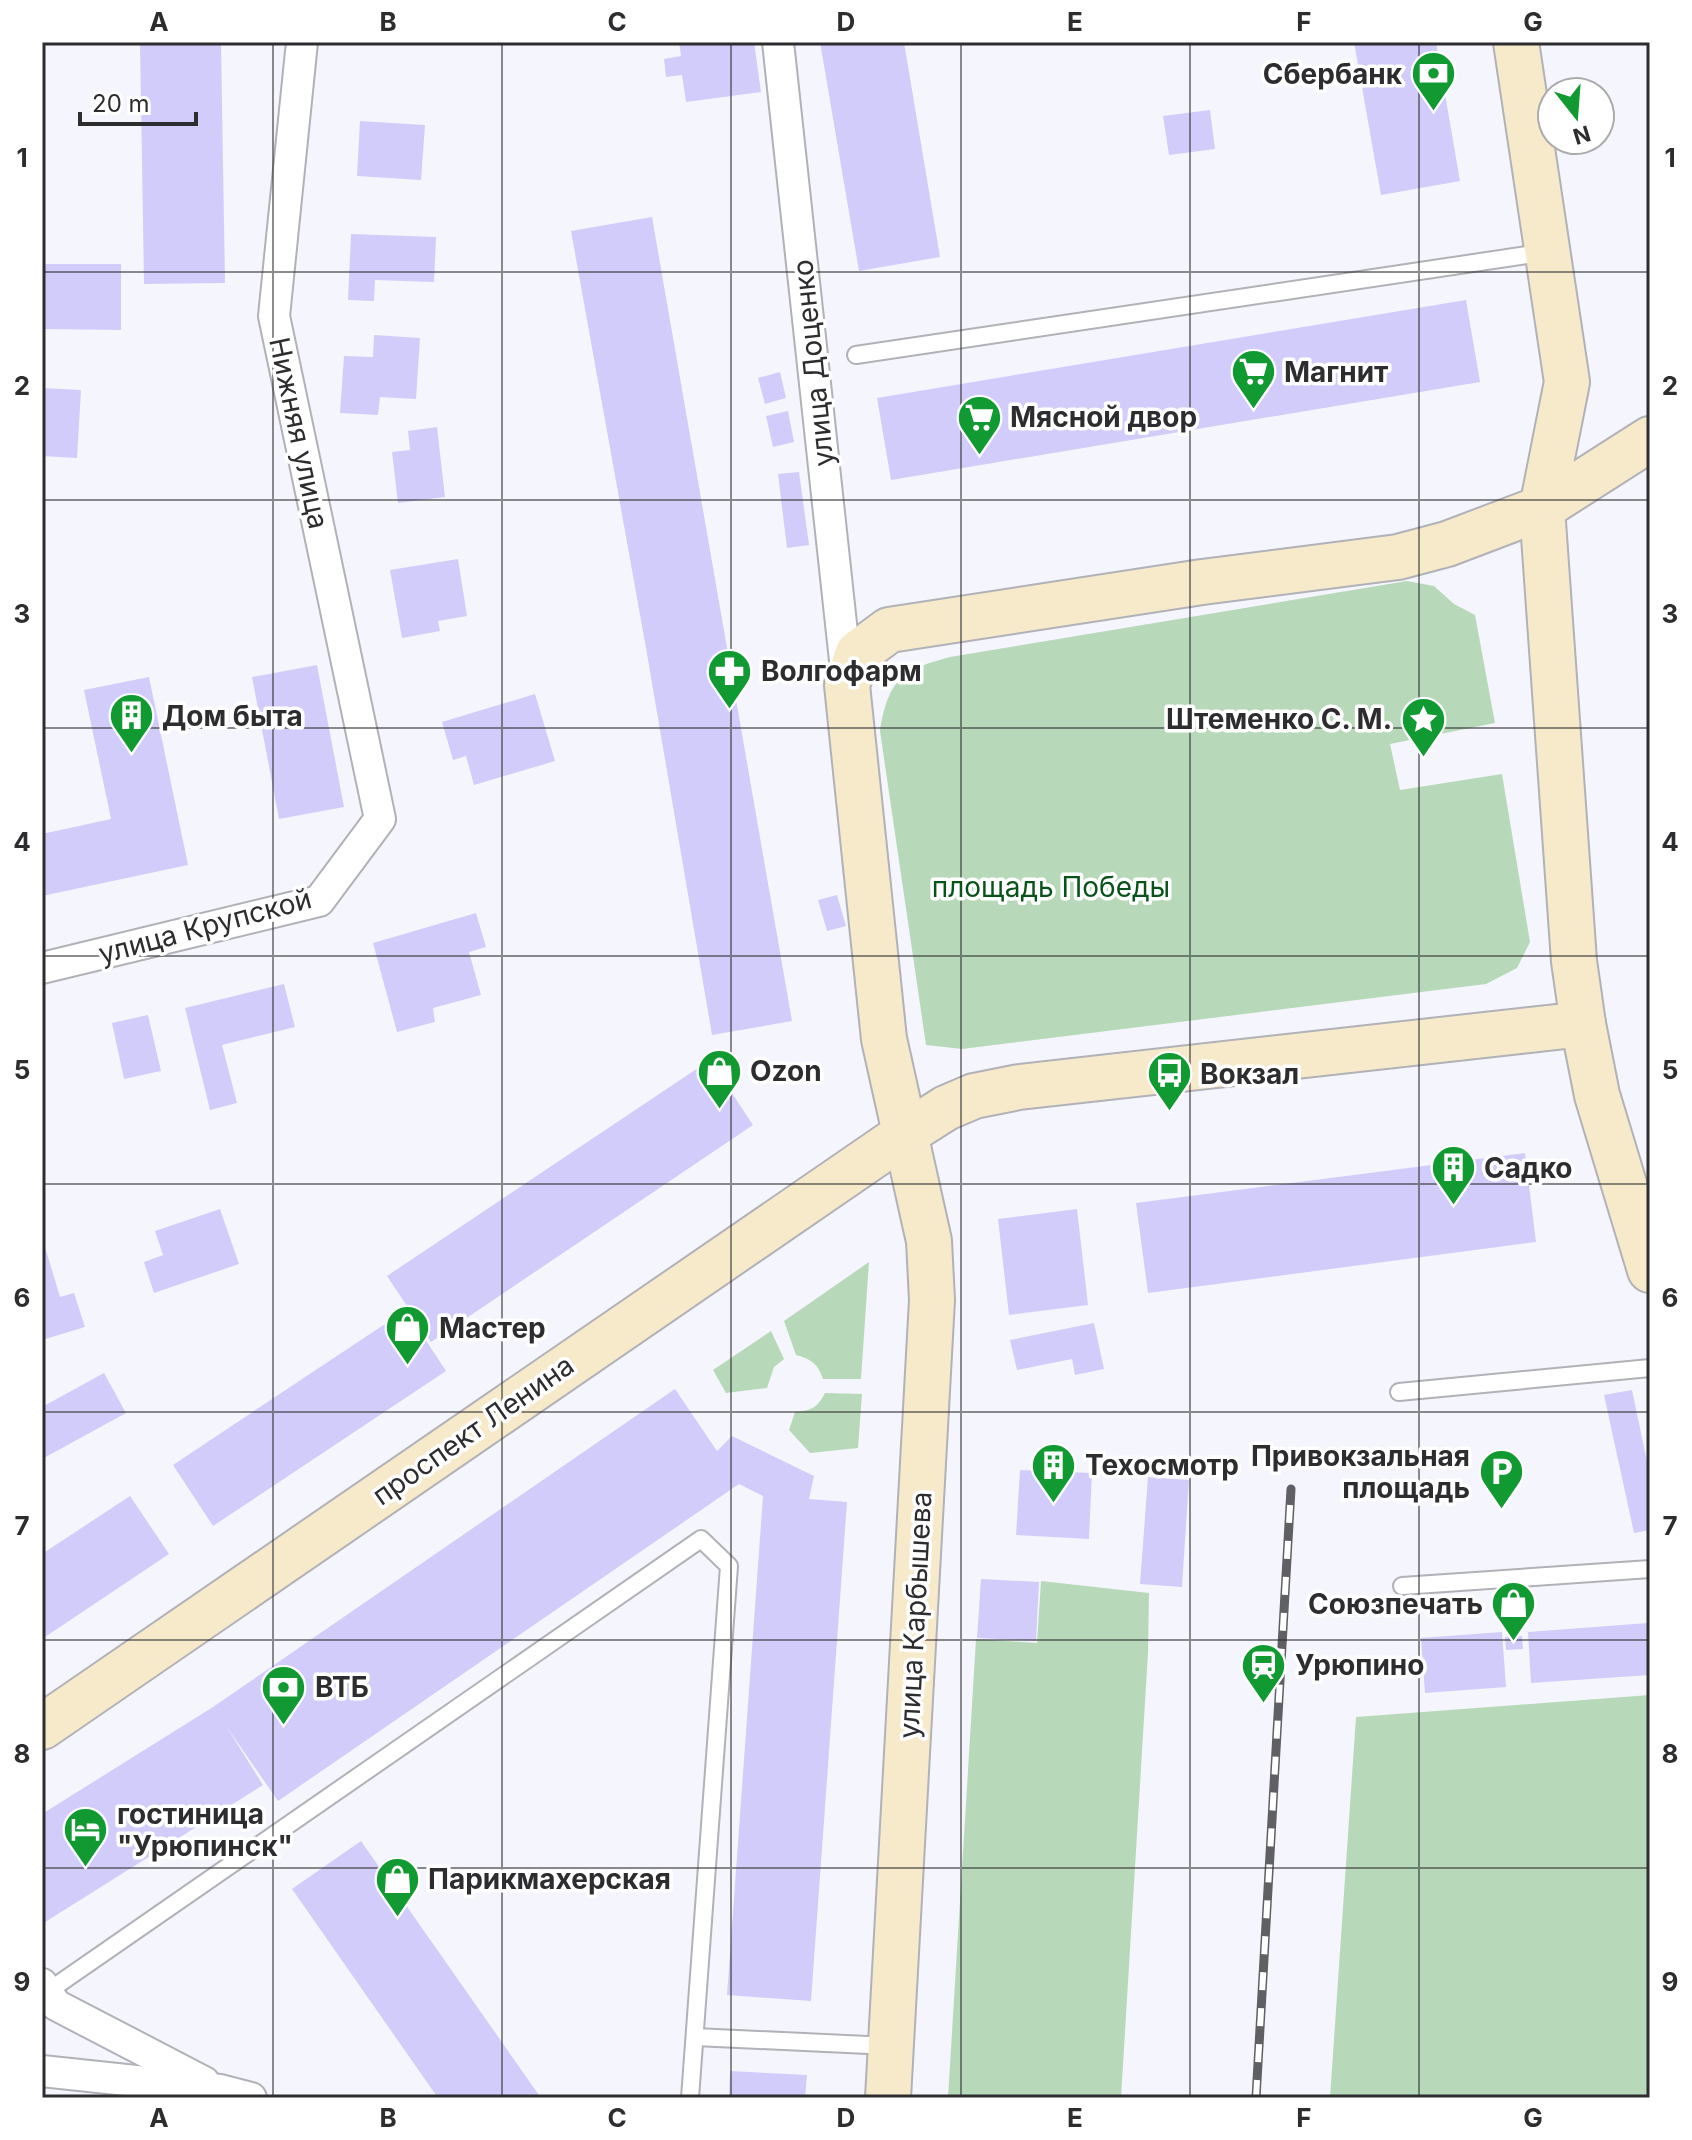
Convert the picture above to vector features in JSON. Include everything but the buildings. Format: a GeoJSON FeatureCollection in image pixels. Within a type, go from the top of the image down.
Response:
{"type":"FeatureCollection","features":[{"type":"Feature","properties":{"kind":"main road"},"geometry":{"type":"LineString","coordinates":[[1516,42],[1567,382],[1542,508],[1574,961],[1597,1095],[1650,1270]]}},
{"type":"Feature","properties":{"kind":"main road"},"geometry":{"type":"LineString","coordinates":[[1583,1024],[1019,1087],[974,1096],[946,1108],[905,1134],[884,1039],[847,685],[858,653],[889,630],[1202,582],[1398,557],[1465,540],[1542,508],[1650,439]]}},
{"type":"Feature","properties":{"kind":"main road","name":"проспект Ленина"},"geometry":{"type":"LineString","coordinates":[[42,1727],[905,1134]]}},
{"type":"Feature","properties":{"kind":"main road","name":"улица Карбышева"},"geometry":{"type":"LineString","coordinates":[[888,2098],[932,1300],[929,1241],[905,1134]]}},
{"type":"Feature","properties":{"kind":"street","name":"Нижняя улица"},"geometry":{"type":"LineString","coordinates":[[302,42],[274,316],[380,819]]}},
{"type":"Feature","properties":{"kind":"street","name":"улица Доценко"},"geometry":{"type":"LineString","coordinates":[[778,42],[847,685]]}},
{"type":"Feature","properties":{"kind":"street","name":"улица Крупской"},"geometry":{"type":"LineString","coordinates":[[42,968],[319,901],[380,819]]}},
{"type":"Feature","properties":{"kind":"street"},"geometry":{"type":"LineString","coordinates":[[44,1988],[56,2005],[220,2090]]}},
{"type":"Feature","properties":{"kind":"street"},"geometry":{"type":"LineString","coordinates":[[42,2071],[220,2090],[251,2098]]}},
{"type":"Feature","properties":{"kind":"lane"},"geometry":{"type":"LineString","coordinates":[[856,355],[1547,252]]}},
{"type":"Feature","properties":{"kind":"lane"},"geometry":{"type":"LineString","coordinates":[[1399,1392],[1650,1368]]}},
{"type":"Feature","properties":{"kind":"lane"},"geometry":{"type":"LineString","coordinates":[[44,1988],[701,1539],[729,1566],[690,2098]]}},
{"type":"Feature","properties":{"kind":"lane"},"geometry":{"type":"LineString","coordinates":[[1402,1586],[1650,1569]]}},
{"type":"Feature","properties":{"kind":"lane"},"geometry":{"type":"LineString","coordinates":[[695,2037],[892,2046]]}},
{"type":"Feature","properties":{"kind":"green space","name":"площадь Победы"},"geometry":{"type":"Polygon","coordinates":[[[1407,581],[1434,586],[1454,604],[1475,615],[1495,723],[1390,744],[1400,790],[1502,774],[1530,942],[1517,968],[1486,984],[962,1049],[926,1045],[880,731],[887,700],[900,680],[920,667],[950,657],[1407,581]]]}},
{"type":"Feature","properties":{"kind":"green space"},"geometry":{"type":"Polygon","coordinates":[[[869,1262],[861,1379],[823,1379],[813,1363],[796,1355],[784,1321],[869,1262]]]}},
{"type":"Feature","properties":{"kind":"green space"},"geometry":{"type":"Polygon","coordinates":[[[771,1331],[784,1359],[774,1367],[767,1388],[726,1393],[713,1370],[771,1331]]]}},
{"type":"Feature","properties":{"kind":"green space"},"geometry":{"type":"Polygon","coordinates":[[[825,1393],[862,1394],[858,1448],[810,1453],[789,1430],[795,1412],[813,1407],[825,1393]]]}},
{"type":"Feature","properties":{"kind":"green space"},"geometry":{"type":"Polygon","coordinates":[[[1041,1581],[1149,1593],[1121,2098],[948,2098],[976,1639],[1037,1643],[1041,1581]]]}},
{"type":"Feature","properties":{"kind":"green space"},"geometry":{"type":"Polygon","coordinates":[[[1650,1695],[1650,2098],[1330,2098],[1356,1717],[1650,1695]]]}},
{"type":"Feature","properties":{"kind":"railway"},"geometry":{"type":"LineString","coordinates":[[1256,2098],[1291,1489]]}},
{"type":"Feature","properties":{"kind":"place","name":"Сбербанк"},"geometry":{"type":"Point","coordinates":[1433,113]}},
{"type":"Feature","properties":{"kind":"place","name":"Магнит"},"geometry":{"type":"Point","coordinates":[1253,411]}},
{"type":"Feature","properties":{"kind":"place","name":"Мясной двор"},"geometry":{"type":"Point","coordinates":[979,456]}},
{"type":"Feature","properties":{"kind":"place","name":"Волгофарм"},"geometry":{"type":"Point","coordinates":[730,710]}},
{"type":"Feature","properties":{"kind":"place","name":"Дом быта"},"geometry":{"type":"Point","coordinates":[131,755]}},
{"type":"Feature","properties":{"kind":"place","name":"Штеменко С. М."},"geometry":{"type":"Point","coordinates":[1423,758]}},
{"type":"Feature","properties":{"kind":"place","name":"Ozon"},"geometry":{"type":"Point","coordinates":[719,1110]}},
{"type":"Feature","properties":{"kind":"place","name":"Вокзал"},"geometry":{"type":"Point","coordinates":[1169,1113]}},
{"type":"Feature","properties":{"kind":"place","name":"Садко"},"geometry":{"type":"Point","coordinates":[1453,1207]}},
{"type":"Feature","properties":{"kind":"place","name":"Мастер"},"geometry":{"type":"Point","coordinates":[408,1367]}},
{"type":"Feature","properties":{"kind":"place","name":"Техосмотр"},"geometry":{"type":"Point","coordinates":[1054,1504]}},
{"type":"Feature","properties":{"kind":"place","name":"Привокзальная площадь"},"geometry":{"type":"Point","coordinates":[1501,1511]}},
{"type":"Feature","properties":{"kind":"place","name":"Союзпечать"},"geometry":{"type":"Point","coordinates":[1514,1643]}},
{"type":"Feature","properties":{"kind":"place","name":"Урюпино"},"geometry":{"type":"Point","coordinates":[1264,1704]}},
{"type":"Feature","properties":{"kind":"place","name":"ВТБ"},"geometry":{"type":"Point","coordinates":[284,1726]}},
{"type":"Feature","properties":{"kind":"place","name":"гостиница \"Урюпинск\""},"geometry":{"type":"Point","coordinates":[86,1869]}},
{"type":"Feature","properties":{"kind":"place","name":"Парикмахерская"},"geometry":{"type":"Point","coordinates":[397,1918]}}]}
